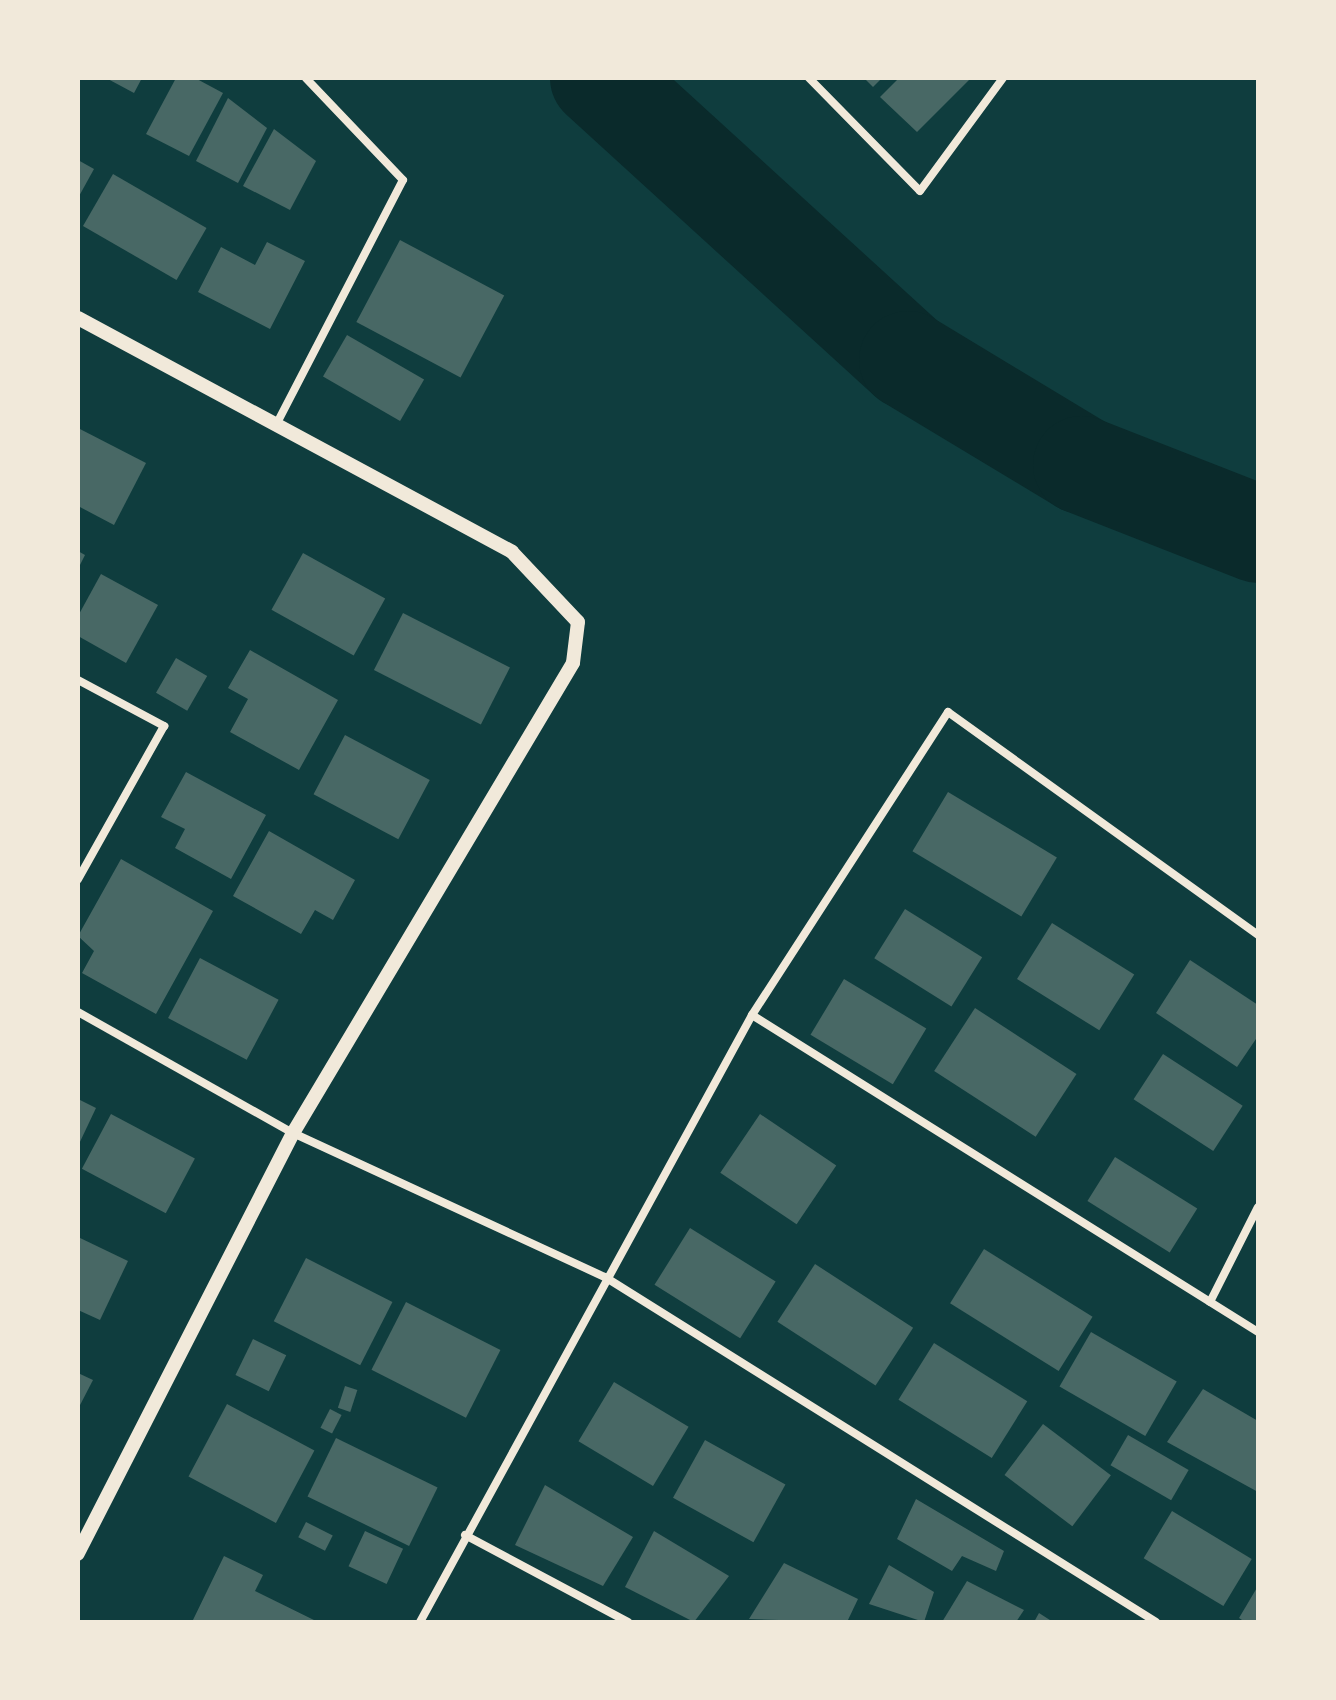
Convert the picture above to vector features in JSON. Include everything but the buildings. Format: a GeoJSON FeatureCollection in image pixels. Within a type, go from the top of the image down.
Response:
{"type":"FeatureCollection","features":[{"type":"Feature","properties":{"kind":"street"},"geometry":{"type":"LineString","coordinates":[[276,425],[403,180],[306,78]]}},
{"type":"Feature","properties":{"kind":"street"},"geometry":{"type":"LineString","coordinates":[[809,78],[920,191],[1003,78]]}},
{"type":"Feature","properties":{"kind":"street"},"geometry":{"type":"LineString","coordinates":[[78,318],[512,552],[578,622],[573,663],[293,1133],[78,1554]]}},
{"type":"Feature","properties":{"kind":"street"},"geometry":{"type":"LineString","coordinates":[[78,680],[164,726],[78,879]]}},
{"type":"Feature","properties":{"kind":"street"},"geometry":{"type":"LineString","coordinates":[[420,1622],[605,1277],[752,1015],[948,712],[1258,935]]}},
{"type":"Feature","properties":{"kind":"street"},"geometry":{"type":"LineString","coordinates":[[78,1012],[293,1133],[605,1277],[1156,1622]]}},
{"type":"Feature","properties":{"kind":"street"},"geometry":{"type":"LineString","coordinates":[[752,1015],[1258,1332]]}},
{"type":"Feature","properties":{"kind":"street"},"geometry":{"type":"LineString","coordinates":[[1210,1302],[1258,1207]]}},
{"type":"Feature","properties":{"kind":"street"},"geometry":{"type":"LineString","coordinates":[[465,1535],[628,1622]]}},
{"type":"Feature","properties":{"kind":"waterway"},"geometry":{"type":"LineString","coordinates":[[599,78],[908,360],[1082,465],[1258,534]]}}]}
